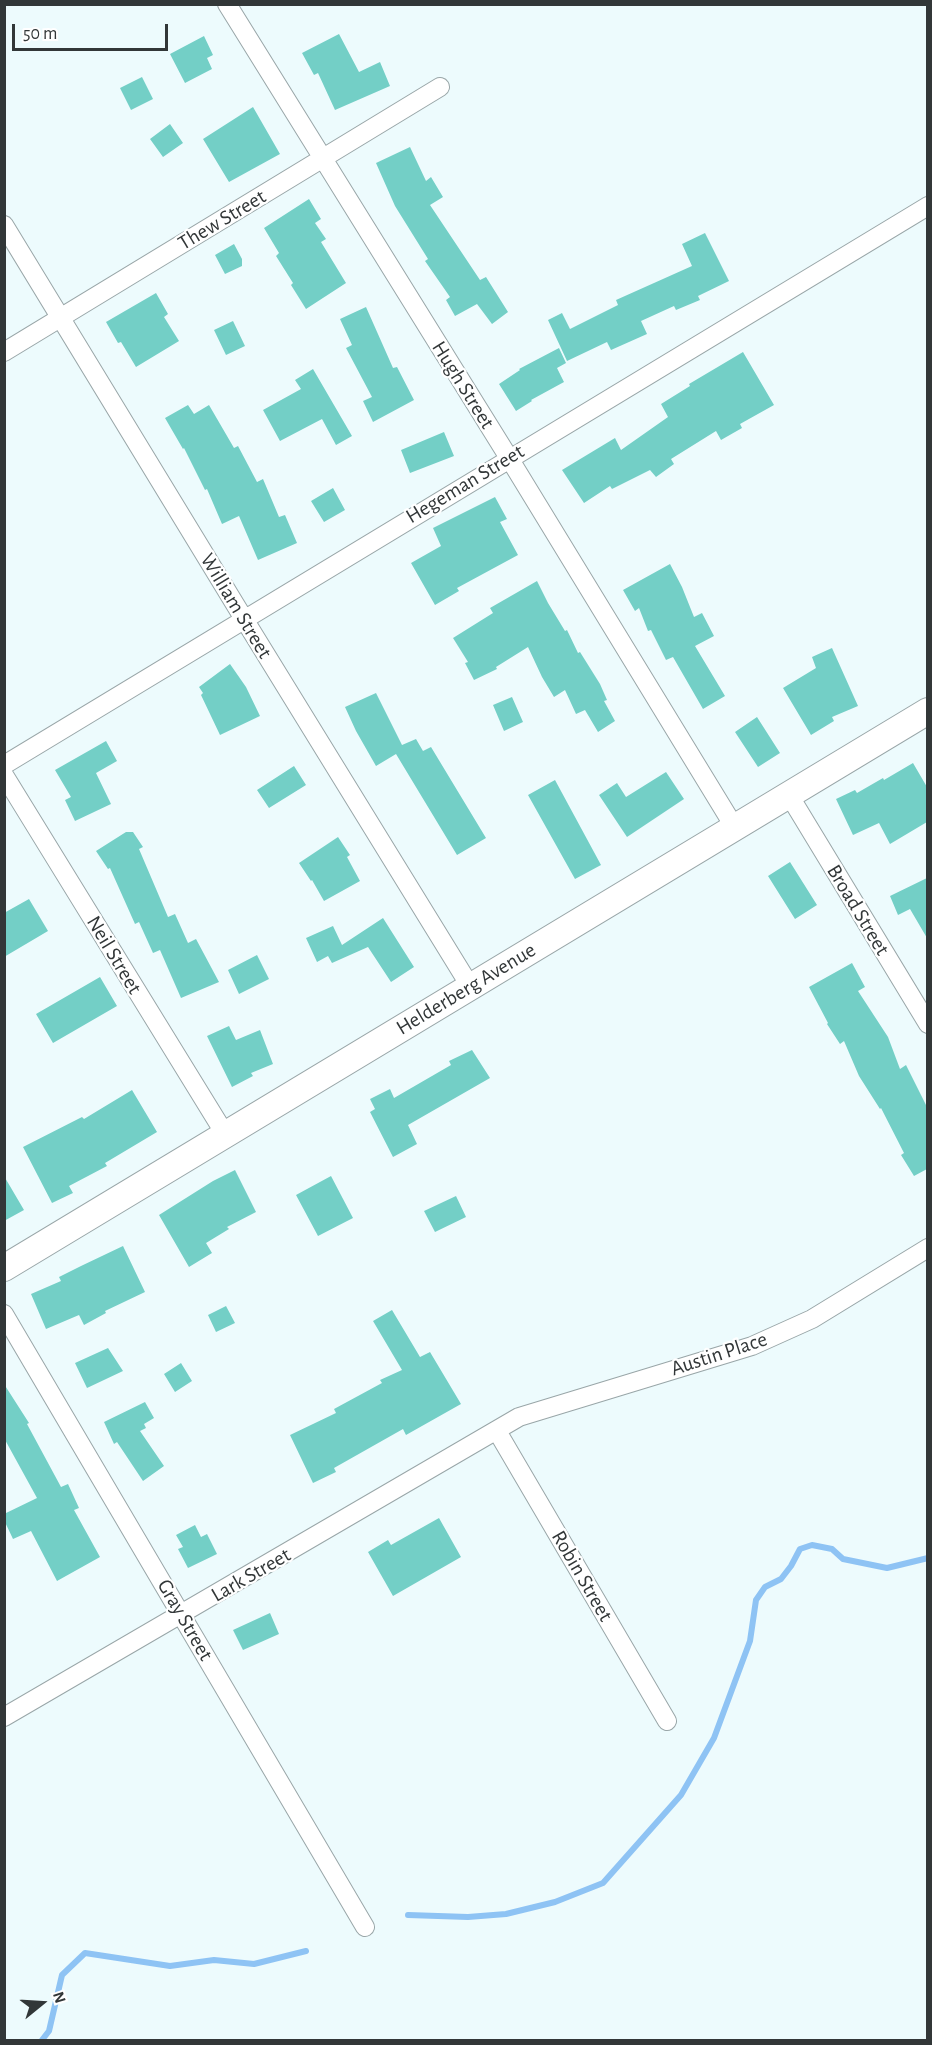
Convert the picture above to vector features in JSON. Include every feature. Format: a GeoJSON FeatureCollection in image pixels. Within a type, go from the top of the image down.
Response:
{"type":"FeatureCollection","features":[{"type":"Feature","properties":{"kind":"street","name":"Hugh Street"},"geometry":{"type":"LineString","coordinates":[[227,4],[735,828]]}},
{"type":"Feature","properties":{"kind":"street","name":"Thew Street"},"geometry":{"type":"LineString","coordinates":[[4,352],[440,87]]}},
{"type":"Feature","properties":{"kind":"street","name":"Hegeman Street"},"geometry":{"type":"LineString","coordinates":[[4,765],[927,206]]}},
{"type":"Feature","properties":{"kind":"street","name":"William Street"},"geometry":{"type":"LineString","coordinates":[[4,225],[470,986]]}},
{"type":"Feature","properties":{"kind":"street","name":"Helderberg Avenue"},"geometry":{"type":"LineString","coordinates":[[4,1268],[927,711]]}},
{"type":"Feature","properties":{"kind":"street","name":"Neil Street"},"geometry":{"type":"LineString","coordinates":[[4,775],[225,1134]]}},
{"type":"Feature","properties":{"kind":"street","name":"Broad Street"},"geometry":{"type":"LineString","coordinates":[[789,795],[927,1024]]}},
{"type":"Feature","properties":{"kind":"street","name":"Austin Place"},"geometry":{"type":"LineString","coordinates":[[497,1431],[519,1417],[552,1405],[752,1346],[812,1319],[927,1248]]}},
{"type":"Feature","properties":{"kind":"street","name":"Gray Street"},"geometry":{"type":"LineString","coordinates":[[4,1314],[364,1927]]}},
{"type":"Feature","properties":{"kind":"street","name":"Lark Street"},"geometry":{"type":"LineString","coordinates":[[4,1717],[497,1431]]}},
{"type":"Feature","properties":{"kind":"street","name":"Robin Street"},"geometry":{"type":"LineString","coordinates":[[497,1431],[667,1721]]}},
{"type":"Feature","properties":{"kind":"building"},"geometry":{"type":"Polygon","coordinates":[[[339,34],[359,72],[380,62],[390,86],[335,110],[318,73],[314,75],[302,53],[339,34]]]}},
{"type":"Feature","properties":{"kind":"building"},"geometry":{"type":"Polygon","coordinates":[[[204,36],[213,55],[207,58],[212,69],[185,83],[170,54],[204,36]]]}},
{"type":"Feature","properties":{"kind":"building"},"geometry":{"type":"Polygon","coordinates":[[[142,77],[153,99],[131,110],[120,88],[142,77]]]}},
{"type":"Feature","properties":{"kind":"building"},"geometry":{"type":"Polygon","coordinates":[[[253,107],[280,154],[229,182],[203,139],[253,107]]]}},
{"type":"Feature","properties":{"kind":"building"},"geometry":{"type":"Polygon","coordinates":[[[170,124],[183,143],[163,157],[150,139],[170,124]]]}},
{"type":"Feature","properties":{"kind":"building"},"geometry":{"type":"Polygon","coordinates":[[[410,147],[426,181],[431,177],[443,197],[430,205],[480,280],[486,277],[508,312],[492,324],[477,304],[455,316],[446,300],[450,297],[425,261],[428,259],[395,206],[376,163],[410,147]]]}},
{"type":"Feature","properties":{"kind":"building"},"geometry":{"type":"Polygon","coordinates":[[[309,199],[321,219],[315,223],[326,239],[321,242],[346,283],[306,309],[291,285],[293,283],[276,256],[279,253],[264,228],[309,199]]]}},
{"type":"Feature","properties":{"kind":"building"},"geometry":{"type":"Polygon","coordinates":[[[705,233],[729,281],[698,296],[700,300],[676,310],[674,306],[641,321],[647,334],[611,350],[607,342],[567,361],[548,320],[562,313],[570,329],[618,305],[616,300],[692,266],[682,244],[705,233]]]}},
{"type":"Feature","properties":{"kind":"building"},"geometry":{"type":"Polygon","coordinates":[[[234,244],[242,259],[242,266],[225,274],[215,255],[234,244]]]}},
{"type":"Feature","properties":{"kind":"building"},"geometry":{"type":"Polygon","coordinates":[[[156,293],[168,314],[164,317],[179,341],[136,367],[106,322],[156,293]]]}},
{"type":"Feature","properties":{"kind":"building"},"geometry":{"type":"Polygon","coordinates":[[[366,307],[393,368],[397,367],[414,400],[373,422],[363,401],[372,397],[346,348],[352,345],[340,319],[366,307]]]}},
{"type":"Feature","properties":{"kind":"building"},"geometry":{"type":"Polygon","coordinates":[[[233,321],[245,346],[226,355],[214,330],[233,321]]]}},
{"type":"Feature","properties":{"kind":"building"},"geometry":{"type":"Polygon","coordinates":[[[559,348],[566,363],[557,368],[564,382],[516,411],[499,384],[519,369],[559,348]]]}},
{"type":"Feature","properties":{"kind":"building"},"geometry":{"type":"Polygon","coordinates":[[[743,352],[774,405],[740,424],[742,428],[721,440],[716,431],[671,459],[674,464],[656,477],[650,470],[612,489],[610,486],[584,503],[562,470],[615,438],[621,450],[668,417],[661,404],[690,386],[689,384],[743,352]]]}},
{"type":"Feature","properties":{"kind":"building"},"geometry":{"type":"Polygon","coordinates":[[[313,369],[352,436],[336,445],[322,419],[280,441],[263,410],[301,389],[295,380],[313,369]]]}},
{"type":"Feature","properties":{"kind":"building"},"geometry":{"type":"Polygon","coordinates":[[[188,405],[194,414],[209,405],[234,448],[238,446],[257,482],[263,479],[279,517],[285,515],[297,543],[258,560],[239,516],[222,524],[207,489],[205,490],[184,448],[165,418],[188,405]]]}},
{"type":"Feature","properties":{"kind":"building"},"geometry":{"type":"Polygon","coordinates":[[[444,432],[454,456],[410,473],[401,450],[444,432]]]}},
{"type":"Feature","properties":{"kind":"building"},"geometry":{"type":"Polygon","coordinates":[[[333,488],[345,510],[324,522],[311,501],[333,488]]]}},
{"type":"Feature","properties":{"kind":"building"},"geometry":{"type":"Polygon","coordinates":[[[495,497],[507,519],[500,522],[518,555],[457,588],[459,591],[435,605],[411,563],[441,546],[433,528],[495,497]]]}},
{"type":"Feature","properties":{"kind":"building"},"geometry":{"type":"Polygon","coordinates":[[[670,564],[694,617],[702,613],[714,636],[695,646],[725,696],[703,709],[673,657],[666,660],[651,630],[648,631],[639,608],[635,611],[623,590],[670,564]]]}},
{"type":"Feature","properties":{"kind":"building"},"geometry":{"type":"Polygon","coordinates":[[[537,581],[565,631],[567,630],[578,653],[580,652],[600,684],[607,700],[604,701],[615,721],[598,732],[585,710],[576,714],[565,690],[554,697],[528,647],[496,667],[497,669],[474,680],[465,663],[468,662],[453,638],[493,613],[490,608],[537,581]]]}},
{"type":"Feature","properties":{"kind":"building"},"geometry":{"type":"Polygon","coordinates":[[[832,648],[858,706],[832,717],[834,721],[811,735],[783,688],[816,668],[812,657],[832,648]]]}},
{"type":"Feature","properties":{"kind":"building"},"geometry":{"type":"Polygon","coordinates":[[[230,664],[246,687],[260,716],[220,735],[199,687],[230,664]]]}},
{"type":"Feature","properties":{"kind":"building"},"geometry":{"type":"Polygon","coordinates":[[[376,693],[402,745],[416,739],[423,751],[431,747],[486,838],[457,855],[396,754],[376,766],[345,707],[376,693]]]}},
{"type":"Feature","properties":{"kind":"building"},"geometry":{"type":"Polygon","coordinates":[[[512,697],[523,722],[504,731],[493,705],[512,697]]]}},
{"type":"Feature","properties":{"kind":"building"},"geometry":{"type":"Polygon","coordinates":[[[757,717],[780,753],[758,767],[735,732],[757,717]]]}},
{"type":"Feature","properties":{"kind":"building"},"geometry":{"type":"Polygon","coordinates":[[[106,741],[117,761],[96,773],[111,804],[75,821],[65,800],[71,797],[55,770],[106,741]]]}},
{"type":"Feature","properties":{"kind":"building"},"geometry":{"type":"Polygon","coordinates":[[[913,763],[927,787],[927,822],[890,844],[879,823],[853,835],[836,799],[855,790],[857,793],[913,763]]]}},
{"type":"Feature","properties":{"kind":"building"},"geometry":{"type":"Polygon","coordinates":[[[294,766],[306,785],[269,808],[257,790],[294,766]]]}},
{"type":"Feature","properties":{"kind":"building"},"geometry":{"type":"Polygon","coordinates":[[[666,772],[684,799],[627,837],[599,795],[617,783],[626,797],[666,772]]]}},
{"type":"Feature","properties":{"kind":"building"},"geometry":{"type":"Polygon","coordinates":[[[555,780],[601,865],[575,879],[528,795],[555,780]]]}},
{"type":"Feature","properties":{"kind":"building"},"geometry":{"type":"Polygon","coordinates":[[[126,832],[133,832],[143,847],[139,849],[168,917],[175,914],[188,943],[196,939],[219,982],[181,998],[160,950],[153,953],[139,922],[135,924],[110,868],[108,869],[96,851],[126,832]]]}},
{"type":"Feature","properties":{"kind":"building"},"geometry":{"type":"Polygon","coordinates":[[[338,837],[350,855],[347,857],[360,881],[324,901],[299,863],[338,837]]]}},
{"type":"Feature","properties":{"kind":"building"},"geometry":{"type":"Polygon","coordinates":[[[790,862],[817,905],[795,919],[768,876],[790,862]]]}},
{"type":"Feature","properties":{"kind":"building"},"geometry":{"type":"Polygon","coordinates":[[[927,878],[927,938],[910,909],[898,915],[890,896],[927,878]]]}},
{"type":"Feature","properties":{"kind":"building"},"geometry":{"type":"Polygon","coordinates":[[[29,899],[48,931],[4,957],[4,913],[29,899]]]}},
{"type":"Feature","properties":{"kind":"building"},"geometry":{"type":"Polygon","coordinates":[[[383,918],[414,967],[391,982],[368,947],[332,963],[328,956],[317,962],[306,938],[333,926],[342,945],[383,918]]]}},
{"type":"Feature","properties":{"kind":"building"},"geometry":{"type":"Polygon","coordinates":[[[257,955],[269,979],[239,994],[228,970],[257,955]]]}},
{"type":"Feature","properties":{"kind":"building"},"geometry":{"type":"Polygon","coordinates":[[[852,963],[865,987],[858,991],[888,1037],[900,1069],[906,1065],[927,1107],[927,1169],[914,1176],[901,1155],[904,1153],[881,1108],[859,1076],[844,1041],[840,1044],[827,1024],[809,987],[852,963]]]}},
{"type":"Feature","properties":{"kind":"building"},"geometry":{"type":"Polygon","coordinates":[[[100,977],[117,1006],[53,1043],[36,1014],[100,977]]]}},
{"type":"Feature","properties":{"kind":"building"},"geometry":{"type":"Polygon","coordinates":[[[229,1026],[236,1040],[260,1030],[273,1064],[251,1073],[253,1076],[232,1087],[207,1036],[229,1026]]]}},
{"type":"Feature","properties":{"kind":"building"},"geometry":{"type":"Polygon","coordinates":[[[472,1050],[490,1078],[408,1125],[417,1144],[393,1157],[370,1112],[375,1109],[370,1099],[390,1089],[394,1098],[451,1065],[449,1061],[472,1050]]]}},
{"type":"Feature","properties":{"kind":"building"},"geometry":{"type":"Polygon","coordinates":[[[132,1090],[157,1132],[105,1163],[107,1166],[69,1186],[73,1193],[52,1203],[23,1147],[82,1117],[84,1119],[132,1090]]]}},
{"type":"Feature","properties":{"kind":"building"},"geometry":{"type":"Polygon","coordinates":[[[235,1170],[256,1212],[227,1227],[229,1229],[206,1243],[212,1253],[189,1267],[159,1215],[235,1170]]]}},
{"type":"Feature","properties":{"kind":"building"},"geometry":{"type":"Polygon","coordinates":[[[4,1176],[24,1210],[4,1221],[4,1176]]]}},
{"type":"Feature","properties":{"kind":"building"},"geometry":{"type":"Polygon","coordinates":[[[331,1176],[353,1218],[318,1236],[296,1195],[331,1176]]]}},
{"type":"Feature","properties":{"kind":"building"},"geometry":{"type":"Polygon","coordinates":[[[456,1196],[466,1217],[435,1232],[424,1211],[456,1196]]]}},
{"type":"Feature","properties":{"kind":"building"},"geometry":{"type":"Polygon","coordinates":[[[123,1246],[145,1292],[105,1311],[106,1313],[84,1325],[79,1315],[46,1329],[31,1294],[61,1281],[59,1277],[123,1246]]]}},
{"type":"Feature","properties":{"kind":"building"},"geometry":{"type":"Polygon","coordinates":[[[226,1306],[235,1323],[216,1332],[208,1315],[226,1306]]]}},
{"type":"Feature","properties":{"kind":"building"},"geometry":{"type":"Polygon","coordinates":[[[392,1310],[420,1357],[430,1352],[461,1404],[406,1435],[403,1429],[334,1468],[336,1472],[313,1483],[290,1435],[336,1413],[334,1409],[382,1383],[380,1380],[402,1370],[373,1321],[392,1310]]]}},
{"type":"Feature","properties":{"kind":"building"},"geometry":{"type":"Polygon","coordinates":[[[108,1348],[123,1371],[87,1388],[75,1363],[108,1348]]]}},
{"type":"Feature","properties":{"kind":"building"},"geometry":{"type":"Polygon","coordinates":[[[181,1363],[192,1381],[175,1392],[164,1374],[181,1363]]]}},
{"type":"Feature","properties":{"kind":"building"},"geometry":{"type":"Polygon","coordinates":[[[4,1384],[29,1423],[27,1424],[61,1487],[68,1484],[79,1508],[74,1510],[100,1557],[57,1581],[31,1531],[13,1539],[4,1520],[4,1514],[37,1498],[4,1438],[4,1384]]]}},
{"type":"Feature","properties":{"kind":"building"},"geometry":{"type":"Polygon","coordinates":[[[145,1402],[154,1418],[144,1424],[146,1428],[140,1431],[164,1466],[143,1481],[117,1442],[114,1444],[104,1422],[145,1402]]]}},
{"type":"Feature","properties":{"kind":"building"},"geometry":{"type":"Polygon","coordinates":[[[439,1518],[461,1557],[393,1596],[368,1552],[388,1540],[391,1545],[439,1518]]]}},
{"type":"Feature","properties":{"kind":"building"},"geometry":{"type":"Polygon","coordinates":[[[195,1525],[201,1537],[207,1534],[217,1554],[188,1568],[178,1549],[183,1547],[176,1535],[195,1525]]]}},
{"type":"Feature","properties":{"kind":"building"},"geometry":{"type":"Polygon","coordinates":[[[270,1613],[279,1634],[243,1650],[233,1630],[270,1613]]]}},
{"type":"Feature","properties":{"kind":"waterway"},"geometry":{"type":"LineString","coordinates":[[408,1915],[468,1917],[506,1914],[555,1902],[603,1883],[681,1795],[714,1738],[750,1641],[756,1600],[765,1587],[781,1579],[800,1549],[812,1545],[832,1549],[843,1559],[887,1568],[928,1558]]}},
{"type":"Feature","properties":{"kind":"waterway"},"geometry":{"type":"LineString","coordinates":[[42,2040],[49,2031],[62,1975],[85,1953],[170,1966],[214,1960],[254,1964],[306,1951]]}}]}
